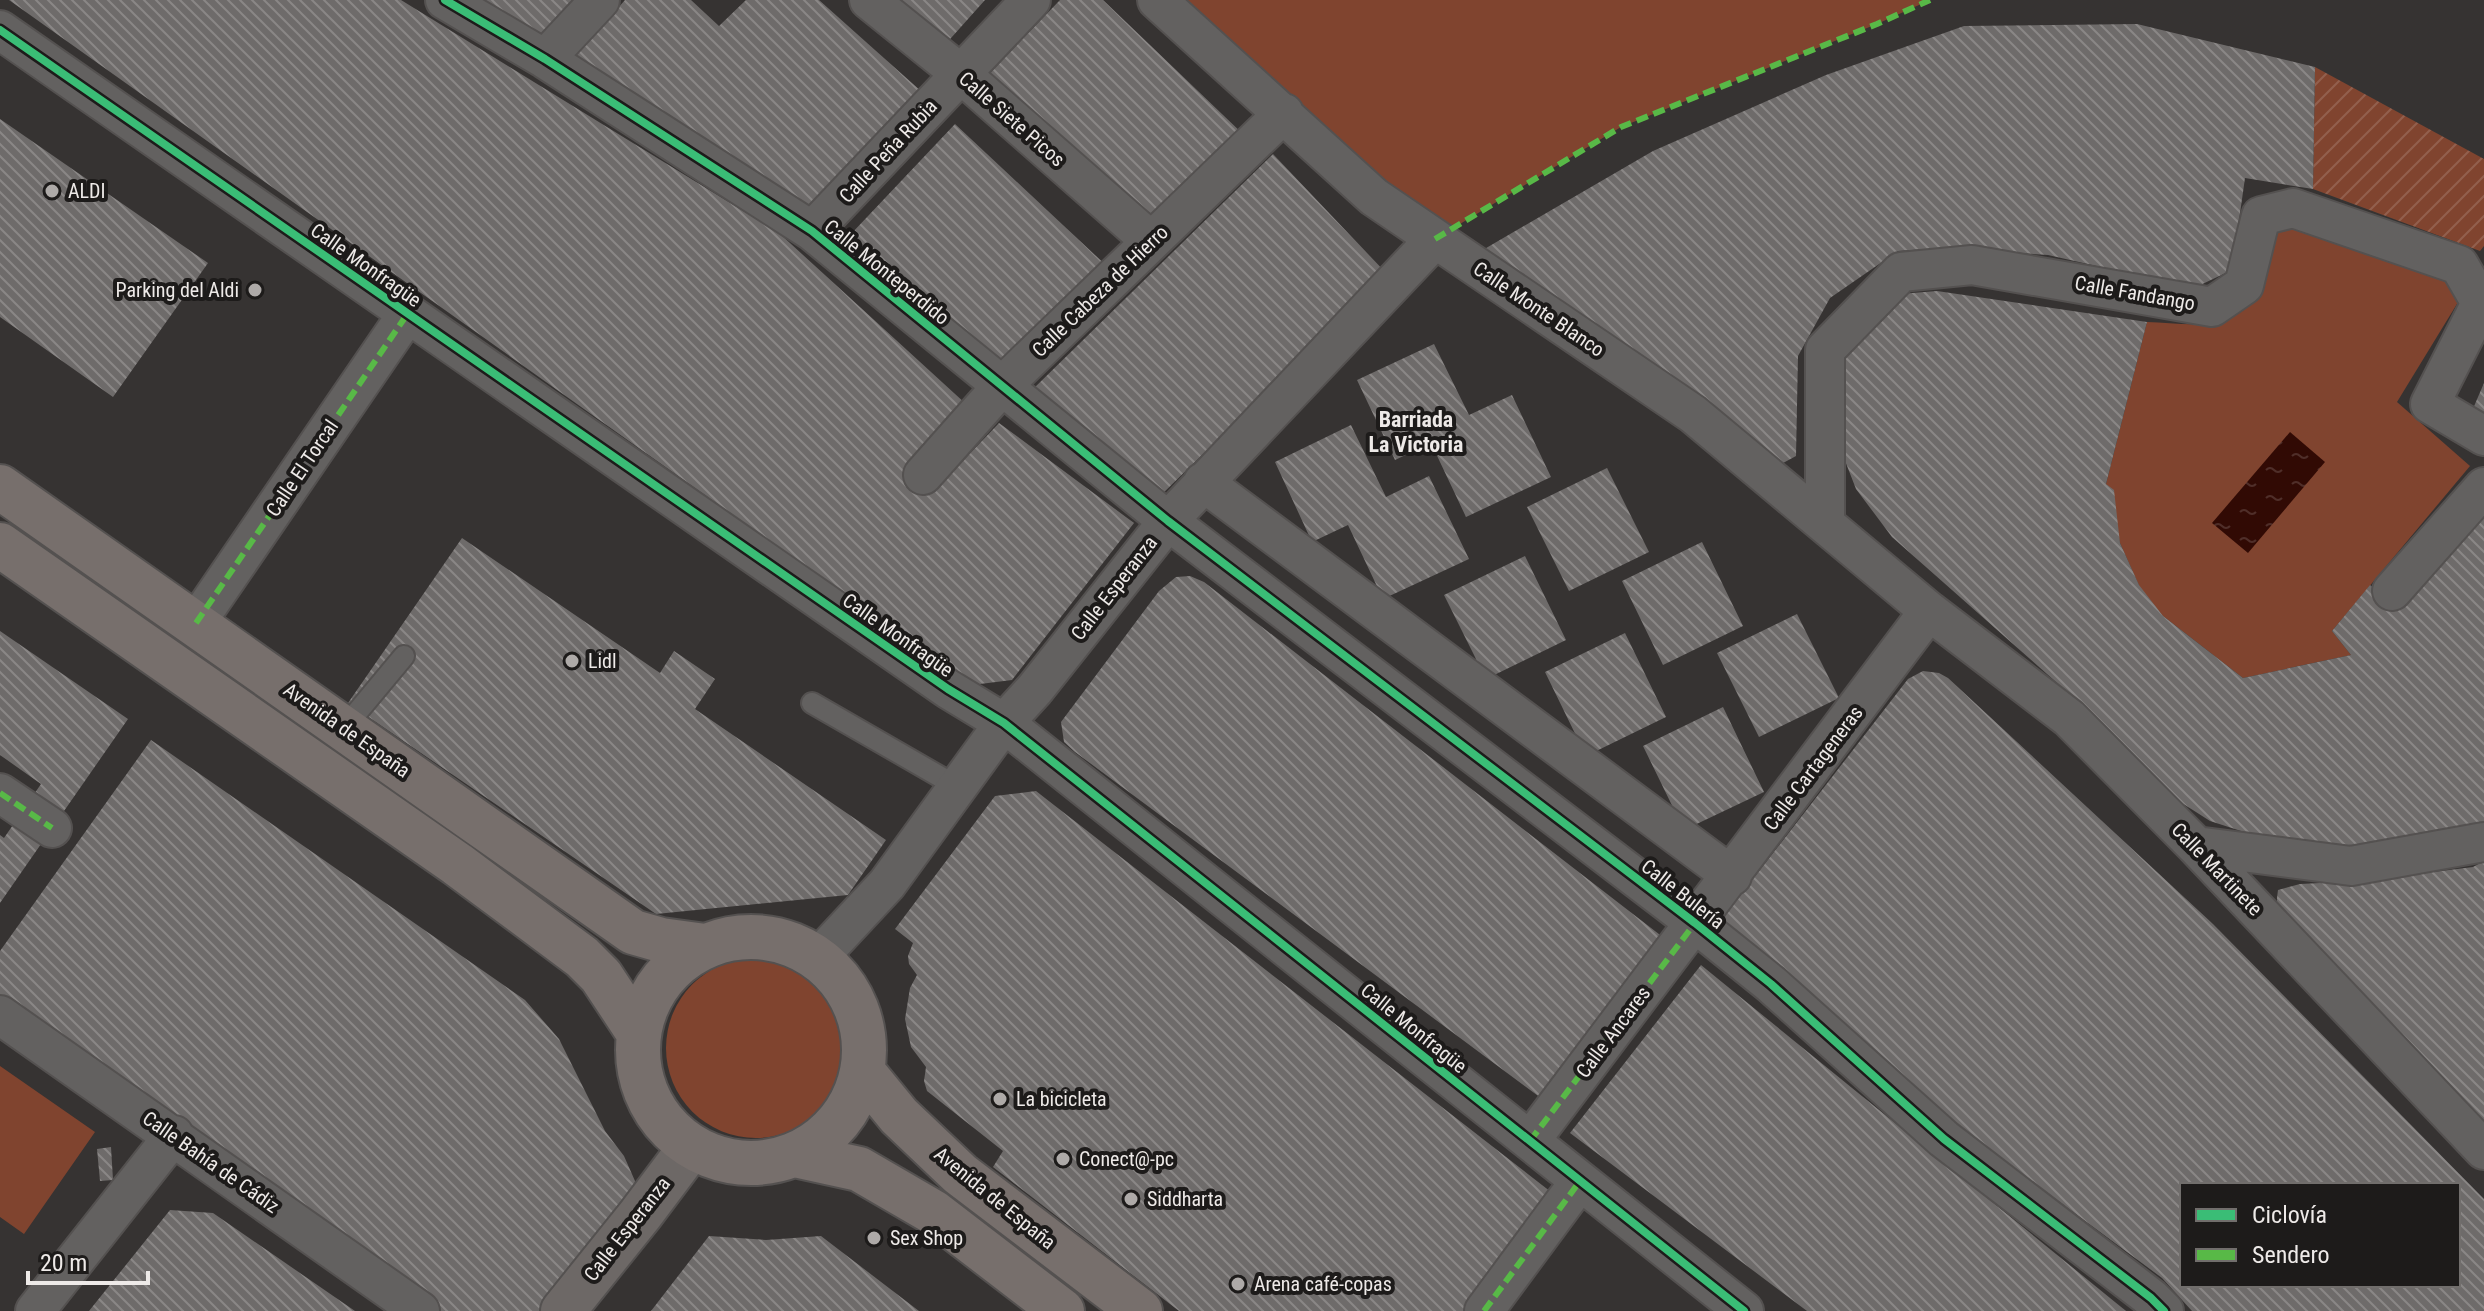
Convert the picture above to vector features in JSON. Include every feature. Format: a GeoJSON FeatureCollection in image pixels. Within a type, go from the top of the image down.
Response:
{"type":"FeatureCollection","features":[{"type":"Feature","properties":{"kind":"main road","name":"Avenida de España"},"geometry":{"type":"LineString","coordinates":[[0,487],[633,932],[661,940],[705,946]]}},
{"type":"Feature","properties":{"kind":"main road"},"geometry":{"type":"LineString","coordinates":[[0,545],[457,864],[582,957],[601,976],[638,1032]]}},
{"type":"Feature","properties":{"kind":"main road"},"geometry":{"type":"LineString","coordinates":[[743,936],[782,941],[818,958],[841,981],[857,1009],[864,1040],[863,1072],[850,1107],[826,1135],[795,1155],[760,1163],[724,1161],[691,1147],[665,1125],[647,1097],[637,1065],[638,1032],[650,997],[673,966],[705,946],[743,936]]}},
{"type":"Feature","properties":{"kind":"main road","name":"Avenida de España"},"geometry":{"type":"LineString","coordinates":[[863,1072],[899,1116],[960,1174],[1140,1311]]}},
{"type":"Feature","properties":{"kind":"main road"},"geometry":{"type":"LineString","coordinates":[[795,1155],[859,1169],[908,1197],[933,1212],[1062,1311]]}},
{"type":"Feature","properties":{"kind":"street","name":"Calle Monteperdido"},"geometry":{"type":"LineString","coordinates":[[445,0],[545,59],[812,231],[1168,521]]}},
{"type":"Feature","properties":{"kind":"street"},"geometry":{"type":"LineString","coordinates":[[545,59],[600,0]]}},
{"type":"Feature","properties":{"kind":"street","name":"Calle Siete Picos"},"geometry":{"type":"LineString","coordinates":[[869,0],[961,74],[1151,241]]}},
{"type":"Feature","properties":{"kind":"street","name":"Calle Peña Rubia"},"geometry":{"type":"LineString","coordinates":[[812,231],[1031,0]]}},
{"type":"Feature","properties":{"kind":"street","name":"Calle Monte Blanco"},"geometry":{"type":"LineString","coordinates":[[1157,0],[1374,197],[1693,414],[1929,611]]}},
{"type":"Feature","properties":{"kind":"street","name":"Calle Monfragüe"},"geometry":{"type":"LineString","coordinates":[[0,30],[948,689],[1004,723],[1744,1311]]}},
{"type":"Feature","properties":{"kind":"street","name":"Calle Cabeza de Hierro"},"geometry":{"type":"LineString","coordinates":[[923,475],[1002,386],[1284,113]]}},
{"type":"Feature","properties":{"kind":"street","name":"Calle Fandango"},"geometry":{"type":"LineString","coordinates":[[1825,524],[1825,350],[1901,272],[1972,265],[2212,307],[2244,285],[2261,216],[2293,208],[2459,265],[2483,300],[2430,404],[2484,436]]}},
{"type":"Feature","properties":{"kind":"street","name":"Calle Esperanza"},"geometry":{"type":"LineString","coordinates":[[818,958],[887,884],[1004,723],[1035,689],[1168,521],[1435,239]]}},
{"type":"Feature","properties":{"kind":"street","name":"Calle El Torcal"},"geometry":{"type":"LineString","coordinates":[[196,623],[408,313]]}},
{"type":"Feature","properties":{"kind":"street"},"geometry":{"type":"LineString","coordinates":[[1203,482],[1732,876]]}},
{"type":"Feature","properties":{"kind":"street"},"geometry":{"type":"LineString","coordinates":[[2392,591],[2484,487]]}},
{"type":"Feature","properties":{"kind":"street","name":"Calle Bulería"},"geometry":{"type":"LineString","coordinates":[[1168,521],[1695,923],[1771,984],[1944,1139],[2164,1311]]}},
{"type":"Feature","properties":{"kind":"street","name":"Calle Cartageneras"},"geometry":{"type":"LineString","coordinates":[[1695,923],[1929,611]]}},
{"type":"Feature","properties":{"kind":"street","name":"Calle Martinete"},"geometry":{"type":"LineString","coordinates":[[1929,611],[2069,718],[2196,846],[2484,1150]]}},
{"type":"Feature","properties":{"kind":"street"},"geometry":{"type":"LineString","coordinates":[[0,793],[52,828]]}},
{"type":"Feature","properties":{"kind":"street"},"geometry":{"type":"LineString","coordinates":[[2196,846],[2351,866],[2484,842]]}},
{"type":"Feature","properties":{"kind":"street","name":"Calle Ancares"},"geometry":{"type":"LineString","coordinates":[[1530,1141],[1695,923]]}},
{"type":"Feature","properties":{"kind":"street","name":"Calle Bahía de Cádiz"},"geometry":{"type":"LineString","coordinates":[[0,1015],[420,1311]]}},
{"type":"Feature","properties":{"kind":"street"},"geometry":{"type":"LineString","coordinates":[[35,1311],[174,1135]]}},
{"type":"Feature","properties":{"kind":"street","name":"Calle Esperanza"},"geometry":{"type":"LineString","coordinates":[[563,1311],[691,1147]]}},
{"type":"Feature","properties":{"kind":"street"},"geometry":{"type":"LineString","coordinates":[[1484,1311],[1580,1181]]}},
{"type":"Feature","properties":{"kind":"lane"},"geometry":{"type":"LineString","coordinates":[[344,728],[404,656]]}},
{"type":"Feature","properties":{"kind":"lane"},"geometry":{"type":"LineString","coordinates":[[812,703],[958,787]]}},
{"type":"Feature","properties":{"kind":"shaded area"},"geometry":{"type":"Polygon","coordinates":[[[1157,0],[1930,0],[1621,127],[1435,239],[1157,0]]]}},
{"type":"Feature","properties":{"kind":"shaded area"},"geometry":{"type":"Polygon","coordinates":[[[2315,67],[2484,159],[2484,246],[2480,251],[2313,189],[2315,67]]]}},
{"type":"Feature","properties":{"kind":"shaded area"},"geometry":{"type":"Polygon","coordinates":[[[2290,221],[2452,277],[2460,299],[2397,402],[2470,466],[2332,631],[2351,655],[2243,678],[2163,616],[2141,590],[2120,543],[2106,484],[2147,322],[2207,324],[2234,316],[2245,308],[2258,290],[2270,235],[2290,221]]]}},
{"type":"Feature","properties":{"kind":"shaded area"},"geometry":{"type":"Polygon","coordinates":[[[756,958],[790,965],[820,984],[839,1014],[846,1048],[839,1082],[820,1112],[790,1131],[756,1138],[722,1131],[692,1112],[673,1082],[666,1048],[673,1014],[692,984],[722,965],[756,958]]]}},
{"type":"Feature","properties":{"kind":"shaded area"},"geometry":{"type":"Polygon","coordinates":[[[0,1066],[95,1132],[24,1234],[0,1217],[0,1066]]]}},
{"type":"Feature","properties":{"kind":"water"},"geometry":{"type":"Polygon","coordinates":[[[2290,432],[2325,462],[2248,553],[2212,523],[2290,432]]]}},
{"type":"Feature","properties":{"kind":"building"},"geometry":{"type":"Polygon","coordinates":[[[9,0],[401,0],[779,233],[966,404],[909,464],[938,487],[999,423],[1134,523],[1012,680],[972,685],[9,0]]]}},
{"type":"Feature","properties":{"kind":"building"},"geometry":{"type":"Polygon","coordinates":[[[473,0],[578,0],[541,39],[473,0]]]}},
{"type":"Feature","properties":{"kind":"building"},"geometry":{"type":"Polygon","coordinates":[[[625,0],[691,0],[719,26],[746,0],[819,0],[922,92],[811,213],[573,59],[625,0]]]}},
{"type":"Feature","properties":{"kind":"building"},"geometry":{"type":"Polygon","coordinates":[[[885,0],[985,0],[943,47],[885,0]]]}},
{"type":"Feature","properties":{"kind":"building"},"geometry":{"type":"Polygon","coordinates":[[[1060,0],[1103,0],[1246,137],[1153,233],[988,75],[1060,0]]]}},
{"type":"Feature","properties":{"kind":"building"},"geometry":{"type":"Polygon","coordinates":[[[2137,24],[2315,67],[2313,189],[2245,178],[2232,270],[2194,288],[2048,255],[1940,248],[1898,251],[1830,298],[1798,356],[1796,456],[1770,470],[1481,251],[1653,151],[1826,75],[1964,26],[2137,24]]]}},
{"type":"Feature","properties":{"kind":"building","name":"ALDI"},"geometry":{"type":"Polygon","coordinates":[[[0,119],[208,263],[113,397],[0,317],[0,119]]]}},
{"type":"Feature","properties":{"kind":"building"},"geometry":{"type":"Polygon","coordinates":[[[955,124],[1111,270],[1007,380],[851,234],[955,124]]]}},
{"type":"Feature","properties":{"kind":"building"},"geometry":{"type":"Polygon","coordinates":[[[1273,154],[1387,274],[1155,501],[1030,392],[1273,154]]]}},
{"type":"Feature","properties":{"kind":"building"},"geometry":{"type":"Polygon","coordinates":[[[1937,291],[2147,322],[2106,484],[2114,490],[2120,543],[2139,585],[2163,616],[2243,678],[2351,655],[2332,631],[2370,585],[2400,609],[2484,513],[2484,822],[2457,833],[2417,841],[2338,848],[2269,840],[2210,821],[2160,789],[2091,713],[1892,537],[1856,489],[1842,453],[1838,364],[1900,294],[1937,291]]]}},
{"type":"Feature","properties":{"kind":"building"},"geometry":{"type":"Polygon","coordinates":[[[1434,344],[1469,415],[1512,395],[1551,477],[1466,517],[1431,443],[1395,460],[1357,380],[1434,344]]]}},
{"type":"Feature","properties":{"kind":"building"},"geometry":{"type":"Polygon","coordinates":[[[2484,383],[2484,418],[2472,411],[2484,383]]]}},
{"type":"Feature","properties":{"kind":"building"},"geometry":{"type":"Polygon","coordinates":[[[1351,425],[1386,497],[1429,476],[1469,559],[1383,599],[1348,525],[1312,542],[1275,462],[1351,425]]]}},
{"type":"Feature","properties":{"kind":"building"},"geometry":{"type":"Polygon","coordinates":[[[1607,468],[1649,552],[1569,591],[1527,507],[1607,468]]]}},
{"type":"Feature","properties":{"kind":"building"},"geometry":{"type":"Polygon","coordinates":[[[462,538],[660,673],[674,651],[715,679],[695,709],[886,840],[848,895],[656,914],[348,703],[462,538]]]}},
{"type":"Feature","properties":{"kind":"building"},"geometry":{"type":"Polygon","coordinates":[[[1702,542],[1743,626],[1663,665],[1622,581],[1702,542]]]}},
{"type":"Feature","properties":{"kind":"building"},"geometry":{"type":"Polygon","coordinates":[[[1525,556],[1566,640],[1486,679],[1444,595],[1525,556]]]}},
{"type":"Feature","properties":{"kind":"building"},"geometry":{"type":"Polygon","coordinates":[[[1190,576],[1204,582],[1664,938],[1545,1101],[1064,742],[1061,722],[1159,591],[1176,577],[1190,576]]]}},
{"type":"Feature","properties":{"kind":"building"},"geometry":{"type":"Polygon","coordinates":[[[1797,614],[1839,698],[1759,737],[1717,653],[1797,614]]]}},
{"type":"Feature","properties":{"kind":"building"},"geometry":{"type":"Polygon","coordinates":[[[0,631],[128,719],[0,903],[0,835],[4,838],[41,784],[0,755],[0,631]]]}},
{"type":"Feature","properties":{"kind":"building"},"geometry":{"type":"Polygon","coordinates":[[[1625,633],[1666,717],[1586,756],[1545,672],[1625,633]]]}},
{"type":"Feature","properties":{"kind":"building"},"geometry":{"type":"Polygon","coordinates":[[[1923,671],[1939,673],[2213,924],[2484,1199],[2484,1311],[2192,1311],[2162,1278],[1886,1073],[1718,924],[1908,679],[1923,671]]]}},
{"type":"Feature","properties":{"kind":"building"},"geometry":{"type":"Polygon","coordinates":[[[1723,707],[1764,792],[1684,830],[1643,746],[1723,707]]]}},
{"type":"Feature","properties":{"kind":"building"},"geometry":{"type":"Polygon","coordinates":[[[151,740],[525,1000],[559,1039],[605,1131],[624,1156],[635,1181],[630,1228],[563,1311],[420,1311],[0,1010],[0,951],[151,740]]]}},
{"type":"Feature","properties":{"kind":"building"},"geometry":{"type":"Polygon","coordinates":[[[1036,791],[1551,1192],[1464,1311],[1179,1311],[993,1167],[1003,1151],[927,1091],[924,1081],[926,1067],[911,1047],[905,1019],[910,988],[917,975],[909,964],[908,956],[913,943],[895,929],[995,796],[1036,791]]]}},
{"type":"Feature","properties":{"kind":"building"},"geometry":{"type":"Polygon","coordinates":[[[2484,861],[2484,1132],[2277,908],[2277,898],[2278,890],[2300,884],[2361,881],[2473,867],[2484,861]]]}},
{"type":"Feature","properties":{"kind":"building"},"geometry":{"type":"Polygon","coordinates":[[[1701,965],[2126,1311],[1807,1311],[1570,1133],[1701,965]]]}},
{"type":"Feature","properties":{"kind":"building"},"geometry":{"type":"Polygon","coordinates":[[[111,1147],[113,1180],[100,1181],[97,1149],[111,1147]]]}},
{"type":"Feature","properties":{"kind":"building"},"geometry":{"type":"Polygon","coordinates":[[[170,1210],[213,1213],[355,1311],[89,1311],[170,1210]]]}},
{"type":"Feature","properties":{"kind":"building"},"geometry":{"type":"Polygon","coordinates":[[[709,1236],[766,1240],[821,1236],[919,1311],[651,1311],[709,1236]]]}},
{"type":"Feature","properties":{"kind":"marked path"},"geometry":{"type":"LineString","coordinates":[[1435,239],[1621,127],[1930,0]]}},
{"type":"Feature","properties":{"kind":"marked path"},"geometry":{"type":"LineString","coordinates":[[196,623],[408,313]]}},
{"type":"Feature","properties":{"kind":"marked path"},"geometry":{"type":"LineString","coordinates":[[0,793],[52,828]]}},
{"type":"Feature","properties":{"kind":"marked path"},"geometry":{"type":"LineString","coordinates":[[1530,1141],[1695,923]]}},
{"type":"Feature","properties":{"kind":"marked path"},"geometry":{"type":"LineString","coordinates":[[1484,1311],[1580,1181]]}},
{"type":"Feature","properties":{"kind":"cycle path"},"geometry":{"type":"LineString","coordinates":[[445,0],[545,59],[812,231],[1168,521],[1695,923],[1771,984],[1944,1139],[2164,1311]]}},
{"type":"Feature","properties":{"kind":"cycle path"},"geometry":{"type":"LineString","coordinates":[[0,30],[948,689],[1004,723],[1744,1311]]}},
{"type":"Feature","properties":{"kind":"place","name":"ALDI"},"geometry":{"type":"Point","coordinates":[52,191]}},
{"type":"Feature","properties":{"kind":"place","name":"Parking del Aldi"},"geometry":{"type":"Point","coordinates":[255,290]}},
{"type":"Feature","properties":{"kind":"place","name":"Lidl"},"geometry":{"type":"Point","coordinates":[572,661]}},
{"type":"Feature","properties":{"kind":"place","name":"La bicicleta"},"geometry":{"type":"Point","coordinates":[1000,1099]}},
{"type":"Feature","properties":{"kind":"place","name":"Conect@-pc"},"geometry":{"type":"Point","coordinates":[1063,1159]}},
{"type":"Feature","properties":{"kind":"place","name":"Siddharta"},"geometry":{"type":"Point","coordinates":[1131,1199]}},
{"type":"Feature","properties":{"kind":"place","name":"Sex Shop"},"geometry":{"type":"Point","coordinates":[874,1238]}},
{"type":"Feature","properties":{"kind":"place","name":"Arena café-copas"},"geometry":{"type":"Point","coordinates":[1238,1284]}},
{"type":"Feature","properties":{"kind":"district","name":"Barriada La Victoria"},"geometry":{"type":"Point","coordinates":[1416,432]}}]}
